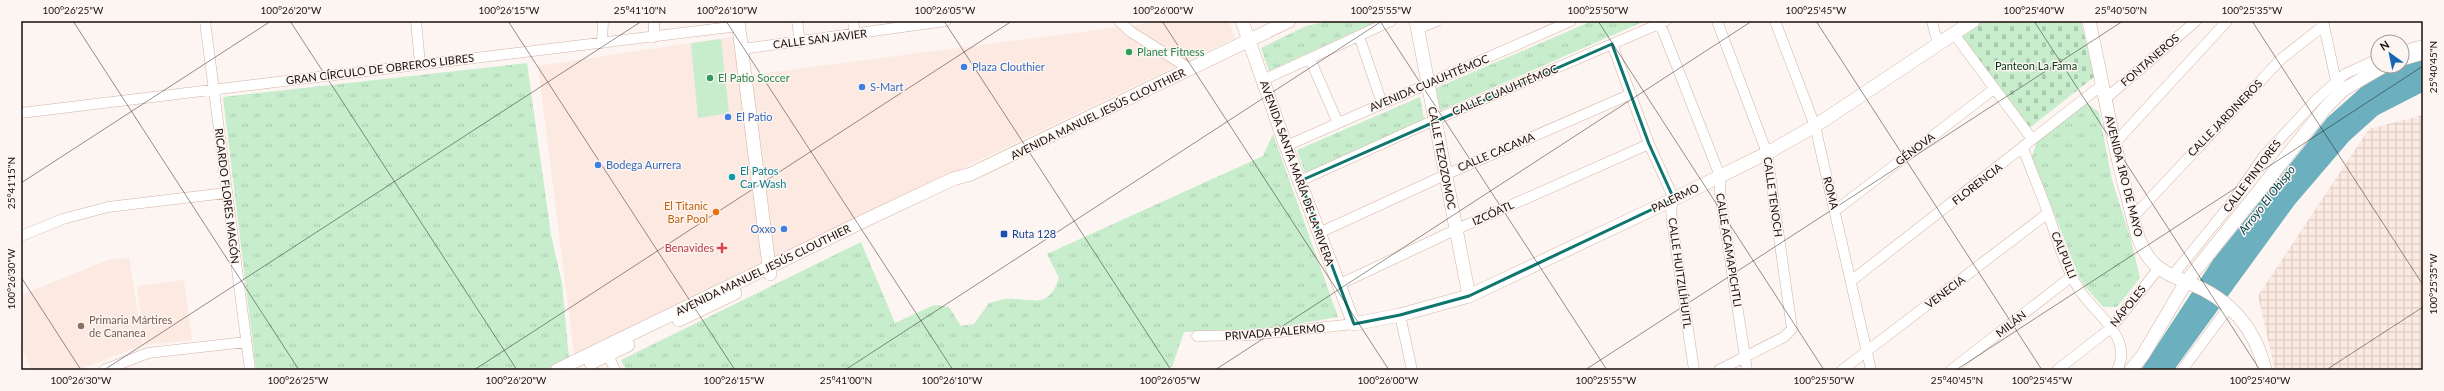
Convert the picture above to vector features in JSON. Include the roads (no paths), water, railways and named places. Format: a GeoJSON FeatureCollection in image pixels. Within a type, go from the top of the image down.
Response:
{"type":"FeatureCollection","features":[{"type":"Feature","properties":{"kind":"street","name":"RICARDO FLORES MAGÓN"},"geometry":{"type":"LineString","coordinates":[[205,21],[250,370]]}},
{"type":"Feature","properties":{"kind":"street"},"geometry":{"type":"LineString","coordinates":[[416,21],[420,64]]}},
{"type":"Feature","properties":{"kind":"street"},"geometry":{"type":"LineString","coordinates":[[602,43],[603,21]]}},
{"type":"Feature","properties":{"kind":"street"},"geometry":{"type":"LineString","coordinates":[[654,21],[654,37]]}},
{"type":"Feature","properties":{"kind":"street"},"geometry":{"type":"LineString","coordinates":[[797,21],[800,42]]}},
{"type":"Feature","properties":{"kind":"street"},"geometry":{"type":"LineString","coordinates":[[853,21],[855,34]]}},
{"type":"Feature","properties":{"kind":"street","name":"CALLE SAN JAVIER"},"geometry":{"type":"LineString","coordinates":[[742,49],[855,34],[910,24],[946,21]]}},
{"type":"Feature","properties":{"kind":"street"},"geometry":{"type":"LineString","coordinates":[[1119,21],[1131,32],[1190,69]]}},
{"type":"Feature","properties":{"kind":"street","name":"AVENIDA SANTA MARÍA DE LA RIVERA"},"geometry":{"type":"LineString","coordinates":[[1242,21],[1286,146],[1338,286],[1354,324]]}},
{"type":"Feature","properties":{"kind":"street","name":"AVENIDA MANUEL JESÚS CLOUTHIER"},"geometry":{"type":"LineString","coordinates":[[557,370],[606,351],[769,272],[960,183],[971,174],[1289,21]]}},
{"type":"Feature","properties":{"kind":"street"},"geometry":{"type":"LineString","coordinates":[[1263,80],[1391,21]]}},
{"type":"Feature","properties":{"kind":"street"},"geometry":{"type":"LineString","coordinates":[[1417,25],[1437,21]]}},
{"type":"Feature","properties":{"kind":"street","name":"AVENIDA CUAUHTÉMOC"},"geometry":{"type":"LineString","coordinates":[[1286,146],[1571,21]]}},
{"type":"Feature","properties":{"kind":"street","name":"CALLE TENOCH"},"geometry":{"type":"LineString","coordinates":[[1717,21],[1767,153],[1791,332],[1745,357]]}},
{"type":"Feature","properties":{"kind":"street","name":"ROMA"},"geometry":{"type":"LineString","coordinates":[[1775,21],[1815,126],[1836,210],[1866,352],[1872,370]]}},
{"type":"Feature","properties":{"kind":"street"},"geometry":{"type":"LineString","coordinates":[[1932,21],[1938,45]]}},
{"type":"Feature","properties":{"kind":"street","name":"PALERMO"},"geometry":{"type":"LineString","coordinates":[[1354,324],[1400,315],[1469,296],[1674,199],[1767,153],[1815,126],[1973,21]]}},
{"type":"Feature","properties":{"kind":"street","name":"AVENIDA 1RO DE MAYO"},"geometry":{"type":"LineString","coordinates":[[2090,21],[2104,100],[2114,144],[2133,217],[2141,243],[2147,256],[2159,268],[2188,282],[2227,305],[2244,320],[2257,341],[2265,370]]}},
{"type":"Feature","properties":{"kind":"street","name":"FONTANEROS"},"geometry":{"type":"LineString","coordinates":[[2104,100],[2196,21]]}},
{"type":"Feature","properties":{"kind":"street"},"geometry":{"type":"LineString","coordinates":[[2114,144],[2227,21]]}},
{"type":"Feature","properties":{"kind":"street","name":"CALLE CUAUHTÉMOC"},"geometry":{"type":"LineString","coordinates":[[1300,181],[1434,120],[1662,22]]}},
{"type":"Feature","properties":{"kind":"street","name":"CALLE ACAMAPICHTLI"},"geometry":{"type":"LineString","coordinates":[[1662,22],[1720,176],[1720,194],[1747,370]]}},
{"type":"Feature","properties":{"kind":"street"},"geometry":{"type":"LineString","coordinates":[[2323,23],[2336,81]]}},
{"type":"Feature","properties":{"kind":"street","name":"CALLE JARDINEROS"},"geometry":{"type":"LineString","coordinates":[[2133,217],[2282,59],[2323,23]]}},
{"type":"Feature","properties":{"kind":"street","name":"GRAN CÍRCULO DE OBREROS LIBRES"},"geometry":{"type":"LineString","coordinates":[[21,113],[213,88],[654,37],[738,24]]}},
{"type":"Feature","properties":{"kind":"street"},"geometry":{"type":"LineString","coordinates":[[738,24],[769,272]]}},
{"type":"Feature","properties":{"kind":"street","name":"CALLE TEZOZOMOC"},"geometry":{"type":"LineString","coordinates":[[1417,25],[1444,175],[1469,296]]}},
{"type":"Feature","properties":{"kind":"street"},"geometry":{"type":"LineString","coordinates":[[1954,34],[2032,140]]}},
{"type":"Feature","properties":{"kind":"street"},"geometry":{"type":"LineString","coordinates":[[1359,36],[1382,103]]}},
{"type":"Feature","properties":{"kind":"street"},"geometry":{"type":"LineString","coordinates":[[1612,44],[1649,144],[1674,199]]}},
{"type":"Feature","properties":{"kind":"street"},"geometry":{"type":"LineString","coordinates":[[2410,49],[2423,45]]}},
{"type":"Feature","properties":{"kind":"street"},"geometry":{"type":"LineString","coordinates":[[2410,57],[2423,53]]}},
{"type":"Feature","properties":{"kind":"street"},"geometry":{"type":"LineString","coordinates":[[1310,58],[1338,123]]}},
{"type":"Feature","properties":{"kind":"street","name":"CALLE PINTORES"},"geometry":{"type":"LineString","coordinates":[[2173,275],[2230,205],[2264,156],[2336,81],[2344,74],[2370,63]]}},
{"type":"Feature","properties":{"kind":"street"},"geometry":{"type":"LineString","coordinates":[[2131,370],[2143,355],[2188,282],[2326,107],[2344,90],[2371,74]]}},
{"type":"Feature","properties":{"kind":"street","name":"FLORENCIA"},"geometry":{"type":"LineString","coordinates":[[1851,281],[2102,85]]}},
{"type":"Feature","properties":{"kind":"street","name":"GÉNOVA"},"geometry":{"type":"LineString","coordinates":[[1836,210],[1994,89]]}},
{"type":"Feature","properties":{"kind":"street","name":"CALLE CACAMA"},"geometry":{"type":"LineString","coordinates":[[1319,233],[1444,175],[1631,94]]}},
{"type":"Feature","properties":{"kind":"street","name":"IZCÓATL"},"geometry":{"type":"LineString","coordinates":[[1338,286],[1455,230],[1649,144]]}},
{"type":"Feature","properties":{"kind":"street","name":"CALPULLI"},"geometry":{"type":"LineString","coordinates":[[2023,148],[2071,277],[2085,299],[2112,328],[2123,351],[2117,370]]}},
{"type":"Feature","properties":{"kind":"street"},"geometry":{"type":"LineString","coordinates":[[21,236],[63,219],[108,207],[226,193]]}},
{"type":"Feature","properties":{"kind":"street","name":"CALLE HUITZILÍHUITL"},"geometry":{"type":"LineString","coordinates":[[1674,199],[1671,208],[1672,222],[1694,370]]}},
{"type":"Feature","properties":{"kind":"street","name":"VENECIA"},"geometry":{"type":"LineString","coordinates":[[1842,370],[2048,213]]}},
{"type":"Feature","properties":{"kind":"street","name":"NÁPOLES"},"geometry":{"type":"LineString","coordinates":[[2057,370],[2112,328],[2159,268]]}},
{"type":"Feature","properties":{"kind":"street","name":"MILÁN"},"geometry":{"type":"LineString","coordinates":[[1951,370],[2071,277]]}},
{"type":"Feature","properties":{"kind":"street"},"geometry":{"type":"LineString","coordinates":[[2182,370],[2227,305]]}},
{"type":"Feature","properties":{"kind":"street"},"geometry":{"type":"LineString","coordinates":[[1400,315],[1412,370]]}},
{"type":"Feature","properties":{"kind":"street","name":"PRIVADA PALERMO"},"geometry":{"type":"LineString","coordinates":[[1197,336],[1252,336],[1354,324]]}},
{"type":"Feature","properties":{"kind":"street"},"geometry":{"type":"LineString","coordinates":[[104,370],[154,352],[246,342]]}},
{"type":"Feature","properties":{"kind":"street"},"geometry":{"type":"LineString","coordinates":[[606,351],[615,370]]}},
{"type":"Feature","properties":{"kind":"street","name":"AVENIDA MANUEL JESÚS CLOUTHIER"},"geometry":{"type":"LineString","coordinates":[[576,370],[606,351]]}},
{"type":"Feature","properties":{"kind":"street"},"geometry":{"type":"LineString","coordinates":[[1719,370],[1745,357]]}},
{"type":"Feature","properties":{"kind":"water","name":"Arroyo El Obispo"},"geometry":{"type":"Polygon","coordinates":[[[2423,60],[2423,92],[2378,115],[2349,141],[2295,204],[2174,370],[2141,370],[2213,260],[2328,117],[2364,85],[2384,74],[2410,74],[2410,62],[2423,60]]]}},
{"type":"Feature","properties":{"kind":"place","name":"Planet Fitness"},"geometry":{"type":"Point","coordinates":[1129,52]}},
{"type":"Feature","properties":{"kind":"place","name":"Plaza Clouthier"},"geometry":{"type":"Point","coordinates":[964,67]}},
{"type":"Feature","properties":{"kind":"place","name":"El Patio Soccer"},"geometry":{"type":"Point","coordinates":[710,78]}},
{"type":"Feature","properties":{"kind":"place","name":"S-Mart"},"geometry":{"type":"Point","coordinates":[862,87]}},
{"type":"Feature","properties":{"kind":"place","name":"El Patio"},"geometry":{"type":"Point","coordinates":[728,117]}},
{"type":"Feature","properties":{"kind":"place","name":"Bodega Aurrera"},"geometry":{"type":"Point","coordinates":[598,165]}},
{"type":"Feature","properties":{"kind":"place","name":"El Patos Car Wash"},"geometry":{"type":"Point","coordinates":[732,177]}},
{"type":"Feature","properties":{"kind":"place","name":"El Titanic Bar Pool"},"geometry":{"type":"Point","coordinates":[716,212]}},
{"type":"Feature","properties":{"kind":"place","name":"Oxxo"},"geometry":{"type":"Point","coordinates":[784,229]}},
{"type":"Feature","properties":{"kind":"place","name":"Ruta 128"},"geometry":{"type":"Point","coordinates":[1004,234]}},
{"type":"Feature","properties":{"kind":"place","name":"Benavides"},"geometry":{"type":"Point","coordinates":[722,248]}},
{"type":"Feature","properties":{"kind":"place","name":"Primaria Mártires de Cananea"},"geometry":{"type":"Point","coordinates":[81,326]}},
{"type":"Feature","properties":{"kind":"park label","name":"Panteon La Fama"},"geometry":{"type":"Point","coordinates":[2036,66]}}]}
